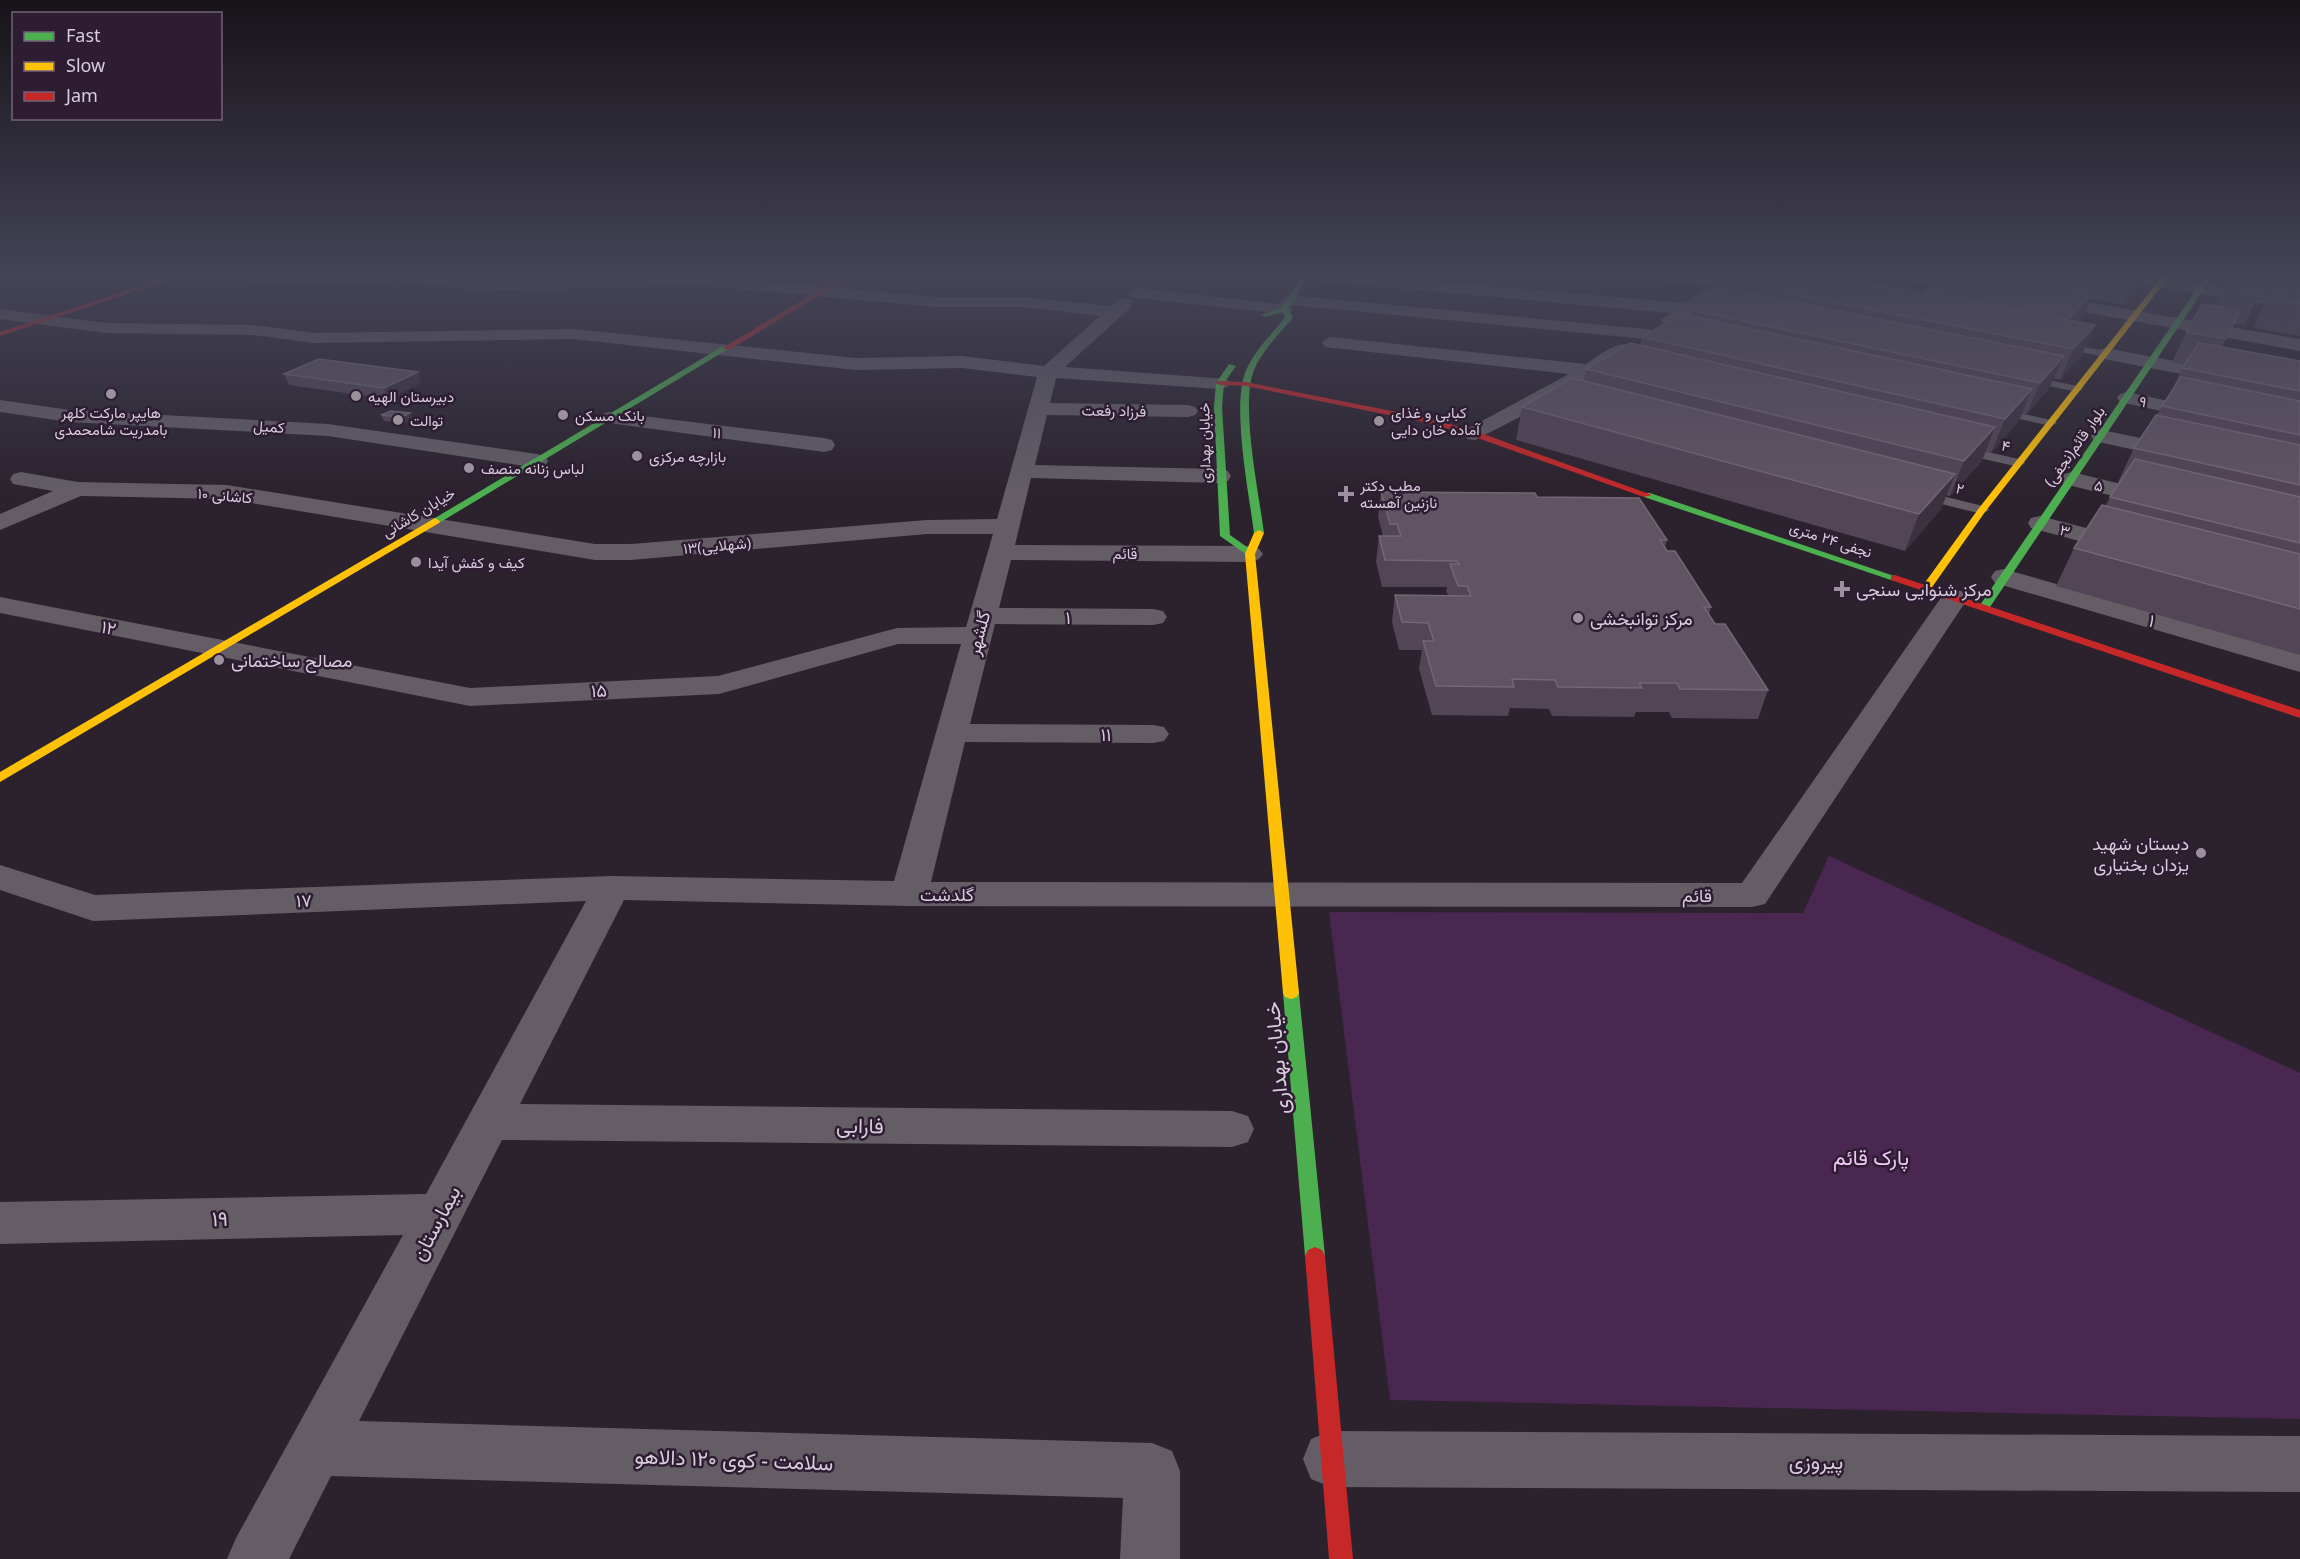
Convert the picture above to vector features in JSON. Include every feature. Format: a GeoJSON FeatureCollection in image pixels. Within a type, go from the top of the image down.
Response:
{"type":"FeatureCollection","features":[{"type":"Feature","properties":{"kind":"street"},"geometry":{"type":"LineString","coordinates":[[702,347],[856,364],[962,362],[1048,372],[1220,383]]}},
{"type":"Feature","properties":{"kind":"street","name":"خیابان کاشانی"},"geometry":{"type":"LineString","coordinates":[[0,778],[729,347]]}},
{"type":"Feature","properties":{"kind":"street"},"geometry":{"type":"LineString","coordinates":[[1048,372],[1076,347]]}},
{"type":"Feature","properties":{"kind":"street","name":"خیابان بهداری"},"geometry":{"type":"LineString","coordinates":[[1268,347],[1250,371],[1245,384],[1245,407],[1259,535],[1250,554],[1341,1559]]}},
{"type":"Feature","properties":{"kind":"street"},"geometry":{"type":"LineString","coordinates":[[1373,347],[1601,367]]}},
{"type":"Feature","properties":{"kind":"street"},"geometry":{"type":"LineString","coordinates":[[1475,434],[1634,347]]}},
{"type":"Feature","properties":{"kind":"street","name":"بلوار قائم(نجفی)"},"geometry":{"type":"LineString","coordinates":[[1955,598],[1982,510],[2112,347]]}},
{"type":"Feature","properties":{"kind":"street","name":"بلوار قائم(نجفی)"},"geometry":{"type":"LineString","coordinates":[[1955,598],[2004,577],[2163,347]]}},
{"type":"Feature","properties":{"kind":"street","name":"خیابان بهداری"},"geometry":{"type":"LineString","coordinates":[[1240,353],[1220,383],[1218,407],[1220,476],[1225,537],[1250,554]]}},
{"type":"Feature","properties":{"kind":"street"},"geometry":{"type":"LineString","coordinates":[[2106,354],[2300,391]]}},
{"type":"Feature","properties":{"kind":"street","name":"گلشهر"},"geometry":{"type":"LineString","coordinates":[[909,894],[1048,372]]}},
{"type":"Feature","properties":{"kind":"street","name":"نجفی ۲۴ متری"},"geometry":{"type":"LineString","coordinates":[[1220,383],[1245,384],[1349,403],[1475,434],[1599,479],[2300,714]]}},
{"type":"Feature","properties":{"kind":"street","name":"۹"},"geometry":{"type":"LineString","coordinates":[[2127,398],[2231,419]]}},
{"type":"Feature","properties":{"kind":"street","name":"نجفی ۲۴ متری"},"geometry":{"type":"LineString","coordinates":[[1218,407],[1245,407],[1274,402],[1349,403]]}},
{"type":"Feature","properties":{"kind":"street","name":"کمیل"},"geometry":{"type":"LineString","coordinates":[[0,405],[70,416],[328,430],[537,461]]}},
{"type":"Feature","properties":{"kind":"street","name":"فرزاد رفعت"},"geometry":{"type":"LineString","coordinates":[[1039,408],[1188,411]]}},
{"type":"Feature","properties":{"kind":"street","name":"۱۱"},"geometry":{"type":"LineString","coordinates":[[609,418],[824,445]]}},
{"type":"Feature","properties":{"kind":"street"},"geometry":{"type":"LineString","coordinates":[[2102,436],[2207,459]]}},
{"type":"Feature","properties":{"kind":"street"},"geometry":{"type":"LineString","coordinates":[[1021,471],[1220,476]]}},
{"type":"Feature","properties":{"kind":"street","name":"کاشانی ۱۰"},"geometry":{"type":"LineString","coordinates":[[21,479],[78,489],[227,492],[428,525]]}},
{"type":"Feature","properties":{"kind":"street","name":"۵"},"geometry":{"type":"LineString","coordinates":[[2072,479],[2175,504]]}},
{"type":"Feature","properties":{"kind":"street"},"geometry":{"type":"LineString","coordinates":[[0,523],[78,489]]}},
{"type":"Feature","properties":{"kind":"street","name":"۳"},"geometry":{"type":"LineString","coordinates":[[2040,524],[2153,553]]}},
{"type":"Feature","properties":{"kind":"street","name":"۱۳(شهلایی)"},"geometry":{"type":"LineString","coordinates":[[428,525],[595,552],[631,552],[927,526],[1007,526]]}},
{"type":"Feature","properties":{"kind":"street","name":"قائم"},"geometry":{"type":"LineString","coordinates":[[1000,552],[1250,554]]}},
{"type":"Feature","properties":{"kind":"street","name":"۱"},"geometry":{"type":"LineString","coordinates":[[2004,577],[2300,663]]}},
{"type":"Feature","properties":{"kind":"street","name":"قائم"},"geometry":{"type":"LineString","coordinates":[[1282,895],[1752,895],[1955,598]]}},
{"type":"Feature","properties":{"kind":"street","name":"۱۲"},"geometry":{"type":"LineString","coordinates":[[0,605],[219,649]]}},
{"type":"Feature","properties":{"kind":"street","name":"۱"},"geometry":{"type":"LineString","coordinates":[[980,626],[1153,617]]}},
{"type":"Feature","properties":{"kind":"street","name":"۱۵"},"geometry":{"type":"LineString","coordinates":[[219,649],[470,697],[720,685],[897,636],[980,626]]}},
{"type":"Feature","properties":{"kind":"street","name":"۱۱"},"geometry":{"type":"LineString","coordinates":[[952,733],[1153,734]]}},
{"type":"Feature","properties":{"kind":"street","name":"۱۷"},"geometry":{"type":"LineString","coordinates":[[0,877],[93,908],[612,888]]}},
{"type":"Feature","properties":{"kind":"street","name":"گلدشت"},"geometry":{"type":"LineString","coordinates":[[612,888],[909,894],[1282,895]]}},
{"type":"Feature","properties":{"kind":"street","name":"بیمارستان"},"geometry":{"type":"LineString","coordinates":[[257,1559],[612,888]]}},
{"type":"Feature","properties":{"kind":"street","name":"فارابی"},"geometry":{"type":"LineString","coordinates":[[489,1122],[1232,1129]]}},
{"type":"Feature","properties":{"kind":"street","name":"۱۹"},"geometry":{"type":"LineString","coordinates":[[0,1223],[440,1214]]}},
{"type":"Feature","properties":{"kind":"street","name":"سلامت - کوی ۱۲۰ دالاهو"},"geometry":{"type":"LineString","coordinates":[[316,1448],[1152,1471],[1150,1559]]}},
{"type":"Feature","properties":{"kind":"street","name":"پیروزی"},"geometry":{"type":"LineString","coordinates":[[1331,1459],[2300,1464]]}},
{"type":"Feature","properties":{"kind":"lane"},"geometry":{"type":"LineString","coordinates":[[2067,347],[2106,354]]}},
{"type":"Feature","properties":{"kind":"lane"},"geometry":{"type":"LineString","coordinates":[[2021,377],[2078,389]]}},
{"type":"Feature","properties":{"kind":"lane"},"geometry":{"type":"LineString","coordinates":[[1546,396],[1569,402]]}},
{"type":"Feature","properties":{"kind":"lane"},"geometry":{"type":"LineString","coordinates":[[1982,408],[2051,423]]}},
{"type":"Feature","properties":{"kind":"lane","name":"۴"},"geometry":{"type":"LineString","coordinates":[[1949,447],[2019,463]]}},
{"type":"Feature","properties":{"kind":"lane","name":"۲"},"geometry":{"type":"LineString","coordinates":[[1913,492],[1982,510]]}},
{"type":"Feature","properties":{"kind":"green space","name":"پارک قائم"},"geometry":{"type":"Polygon","coordinates":[[[1829,856],[2300,1073],[2300,1419],[1390,1400],[1329,912],[1803,913],[1829,856]]]}},
{"type":"Feature","properties":{"kind":"building"},"geometry":{"type":"Polygon","coordinates":[[[1624,347],[1646,347],[1995,427],[1964,461],[1586,369],[1624,347]]]}},
{"type":"Feature","properties":{"kind":"building"},"geometry":{"type":"Polygon","coordinates":[[[1685,347],[1834,347],[2032,389],[2005,419],[1685,347]]]}},
{"type":"Feature","properties":{"kind":"building"},"geometry":{"type":"Polygon","coordinates":[[[1867,347],[2017,347],[2064,356],[2040,383],[1867,347]]]}},
{"type":"Feature","properties":{"kind":"building"},"geometry":{"type":"Polygon","coordinates":[[[2196,347],[2220,347],[2300,361],[2300,391],[2182,368],[2196,347]]]}},
{"type":"Feature","properties":{"kind":"building"},"geometry":{"type":"Polygon","coordinates":[[[319,359],[418,372],[384,388],[284,374],[319,359]]]}},
{"type":"Feature","properties":{"kind":"building"},"geometry":{"type":"Polygon","coordinates":[[[2181,377],[2300,401],[2300,435],[2162,406],[2181,377]]]}},
{"type":"Feature","properties":{"kind":"building"},"geometry":{"type":"Polygon","coordinates":[[[1572,378],[1955,474],[1919,514],[1522,407],[1572,378]]]}},
{"type":"Feature","properties":{"kind":"building"},"geometry":{"type":"Polygon","coordinates":[[[391,411],[410,413],[402,417],[381,415],[391,411]]]}},
{"type":"Feature","properties":{"kind":"building"},"geometry":{"type":"Polygon","coordinates":[[[2156,415],[2300,445],[2300,485],[2134,448],[2156,415]]]}},
{"type":"Feature","properties":{"kind":"building"},"geometry":{"type":"Polygon","coordinates":[[[2135,459],[2300,497],[2300,543],[2110,497],[2135,459]]]}},
{"type":"Feature","properties":{"kind":"building","name":"مرکز توانبخشی"},"geometry":{"type":"Polygon","coordinates":[[[1381,492],[1535,493],[1537,497],[1639,498],[1667,540],[1660,540],[1667,551],[1675,551],[1711,607],[1704,607],[1715,624],[1725,624],[1768,690],[1680,689],[1677,683],[1639,683],[1642,688],[1558,687],[1555,680],[1512,679],[1514,687],[1436,686],[1423,641],[1434,641],[1428,623],[1402,622],[1395,595],[1471,596],[1467,586],[1458,586],[1450,564],[1459,564],[1457,561],[1385,560],[1379,536],[1401,536],[1397,524],[1390,524],[1381,492]]]}},
{"type":"Feature","properties":{"kind":"building"},"geometry":{"type":"Polygon","coordinates":[[[2102,505],[2300,554],[2300,609],[2074,548],[2102,505]]]}},
{"type":"Feature","properties":{"kind":"traffic: fast"},"geometry":{"type":"LineString","coordinates":[[1259,533],[1245,406],[1249,373],[1266,347]]}},
{"type":"Feature","properties":{"kind":"traffic: fast"},"geometry":{"type":"LineString","coordinates":[[1984,608],[2162,347]]}},
{"type":"Feature","properties":{"kind":"traffic: fast"},"geometry":{"type":"LineString","coordinates":[[435,521],[726,348]]}},
{"type":"Feature","properties":{"kind":"traffic: fast"},"geometry":{"type":"LineString","coordinates":[[1232,366],[1220,383],[1218,407],[1225,536],[1250,554]]}},
{"type":"Feature","properties":{"kind":"traffic: fast"},"geometry":{"type":"LineString","coordinates":[[1647,495],[1895,578]]}},
{"type":"Feature","properties":{"kind":"traffic: fast"},"geometry":{"type":"LineString","coordinates":[[1291,993],[1315,1256]]}},
{"type":"Feature","properties":{"kind":"traffic: slow"},"geometry":{"type":"LineString","coordinates":[[1926,588],[1982,510],[2111,347]]}},
{"type":"Feature","properties":{"kind":"traffic: slow"},"geometry":{"type":"LineString","coordinates":[[0,778],[435,521]]}},
{"type":"Feature","properties":{"kind":"traffic: slow"},"geometry":{"type":"LineString","coordinates":[[1259,533],[1250,554],[1291,993]]}},
{"type":"Feature","properties":{"kind":"traffic: jam"},"geometry":{"type":"LineString","coordinates":[[1220,383],[1246,384],[1429,421],[1475,434],[1647,495]]}},
{"type":"Feature","properties":{"kind":"traffic: jam"},"geometry":{"type":"LineString","coordinates":[[1895,578],[2300,714]]}},
{"type":"Feature","properties":{"kind":"traffic: jam"},"geometry":{"type":"LineString","coordinates":[[1315,1256],[1341,1559]]}},
{"type":"Feature","properties":{"kind":"place","name":"هایپر مارکت کلهر بامدریت شامحمدی"},"geometry":{"type":"Point","coordinates":[111,394]}},
{"type":"Feature","properties":{"kind":"place","name":"دبیرستان الهیه"},"geometry":{"type":"Point","coordinates":[356,396]}},
{"type":"Feature","properties":{"kind":"place","name":"بانک مسکن"},"geometry":{"type":"Point","coordinates":[563,415]}},
{"type":"Feature","properties":{"kind":"place","name":"توالت"},"geometry":{"type":"Point","coordinates":[398,420]}},
{"type":"Feature","properties":{"kind":"place","name":"کبابی و غذای آماده خان دایی"},"geometry":{"type":"Point","coordinates":[1379,421]}},
{"type":"Feature","properties":{"kind":"place","name":"بازارچه مرکزی"},"geometry":{"type":"Point","coordinates":[637,456]}},
{"type":"Feature","properties":{"kind":"place","name":"لباس زنانه منصف"},"geometry":{"type":"Point","coordinates":[469,468]}},
{"type":"Feature","properties":{"kind":"place","name":"مطب دکتر نازنین آهسته"},"geometry":{"type":"Point","coordinates":[1346,494]}},
{"type":"Feature","properties":{"kind":"place","name":"کیف و کفش آیدا"},"geometry":{"type":"Point","coordinates":[416,562]}},
{"type":"Feature","properties":{"kind":"place","name":"مرکز شنوایی سنجی"},"geometry":{"type":"Point","coordinates":[1842,589]}},
{"type":"Feature","properties":{"kind":"place","name":"مرکز توانبخشی"},"geometry":{"type":"Point","coordinates":[1578,618]}},
{"type":"Feature","properties":{"kind":"place","name":"مصالح ساختمانی"},"geometry":{"type":"Point","coordinates":[219,660]}},
{"type":"Feature","properties":{"kind":"place","name":"دبستان شهید یزدان بختیاری"},"geometry":{"type":"Point","coordinates":[2201,853]}}]}
